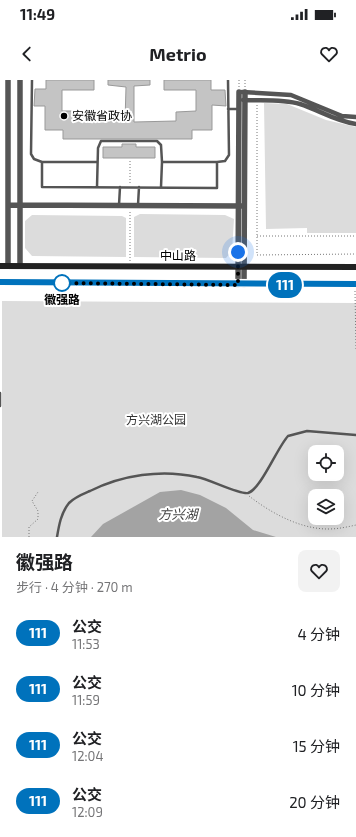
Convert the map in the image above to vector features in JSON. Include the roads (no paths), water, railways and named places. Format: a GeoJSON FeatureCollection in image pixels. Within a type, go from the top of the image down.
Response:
{"type":"FeatureCollection","features":[{"type":"Feature","properties":{"kind":"main road","name":"中山路"},"geometry":{"type":"LineString","coordinates":[[0,266],[356,267]]}},
{"type":"Feature","properties":{"kind":"main road"},"geometry":{"type":"LineString","coordinates":[[0,282],[241,285],[356,284]]}},
{"type":"Feature","properties":{"kind":"street"},"geometry":{"type":"LineString","coordinates":[[8,80],[8,266]]}},
{"type":"Feature","properties":{"kind":"street"},"geometry":{"type":"LineString","coordinates":[[20,80],[20,266]]}},
{"type":"Feature","properties":{"kind":"street"},"geometry":{"type":"LineString","coordinates":[[241,285],[242,92],[291,95],[342,116],[356,117]]}},
{"type":"Feature","properties":{"kind":"street"},"geometry":{"type":"LineString","coordinates":[[242,100],[300,104],[338,120],[356,124]]}},
{"type":"Feature","properties":{"kind":"street"},"geometry":{"type":"LineString","coordinates":[[8,205],[241,206]]}},
{"type":"Feature","properties":{"kind":"lane"},"geometry":{"type":"LineString","coordinates":[[32,80],[32,154],[34,159],[42,162],[97,162]]}},
{"type":"Feature","properties":{"kind":"lane"},"geometry":{"type":"LineString","coordinates":[[162,162],[225,161],[228,157],[228,80]]}},
{"type":"Feature","properties":{"kind":"lane"},"geometry":{"type":"LineString","coordinates":[[228,109],[242,109]]}},
{"type":"Feature","properties":{"kind":"lane"},"geometry":{"type":"LineString","coordinates":[[97,187],[98,146],[104,141],[157,141],[161,145],[161,187]]}},
{"type":"Feature","properties":{"kind":"lane"},"geometry":{"type":"LineString","coordinates":[[42,162],[42,187],[217,188],[218,162]]}},
{"type":"Feature","properties":{"kind":"lane"},"geometry":{"type":"LineString","coordinates":[[120,187],[120,205]]}},
{"type":"Feature","properties":{"kind":"lane"},"geometry":{"type":"LineString","coordinates":[[138,205],[139,187]]}},
{"type":"Feature","properties":{"kind":"lane"},"geometry":{"type":"LineString","coordinates":[[0,393],[0,406]]}},
{"type":"Feature","properties":{"kind":"lane"},"geometry":{"type":"LineString","coordinates":[[57,537],[63,512],[72,501],[102,485],[120,479],[150,474],[181,474],[209,480],[237,492],[244,493],[256,488],[288,436],[307,431],[356,435]]}},
{"type":"Feature","properties":{"kind":"water","name":"方兴湖"},"geometry":{"type":"Polygon","coordinates":[[[181,490],[200,495],[226,508],[253,530],[276,537],[91,537],[103,524],[160,492],[181,490]]]}},
{"type":"Feature","properties":{"kind":"place","name":"安徽省政协"},"geometry":{"type":"Point","coordinates":[64,116]}},
{"type":"Feature","properties":{"kind":"place","name":"徽强路"},"geometry":{"type":"Point","coordinates":[62,283]}},
{"type":"Feature","properties":{"kind":"park label","name":"方兴湖公园"},"geometry":{"type":"Point","coordinates":[156,420]}}]}
